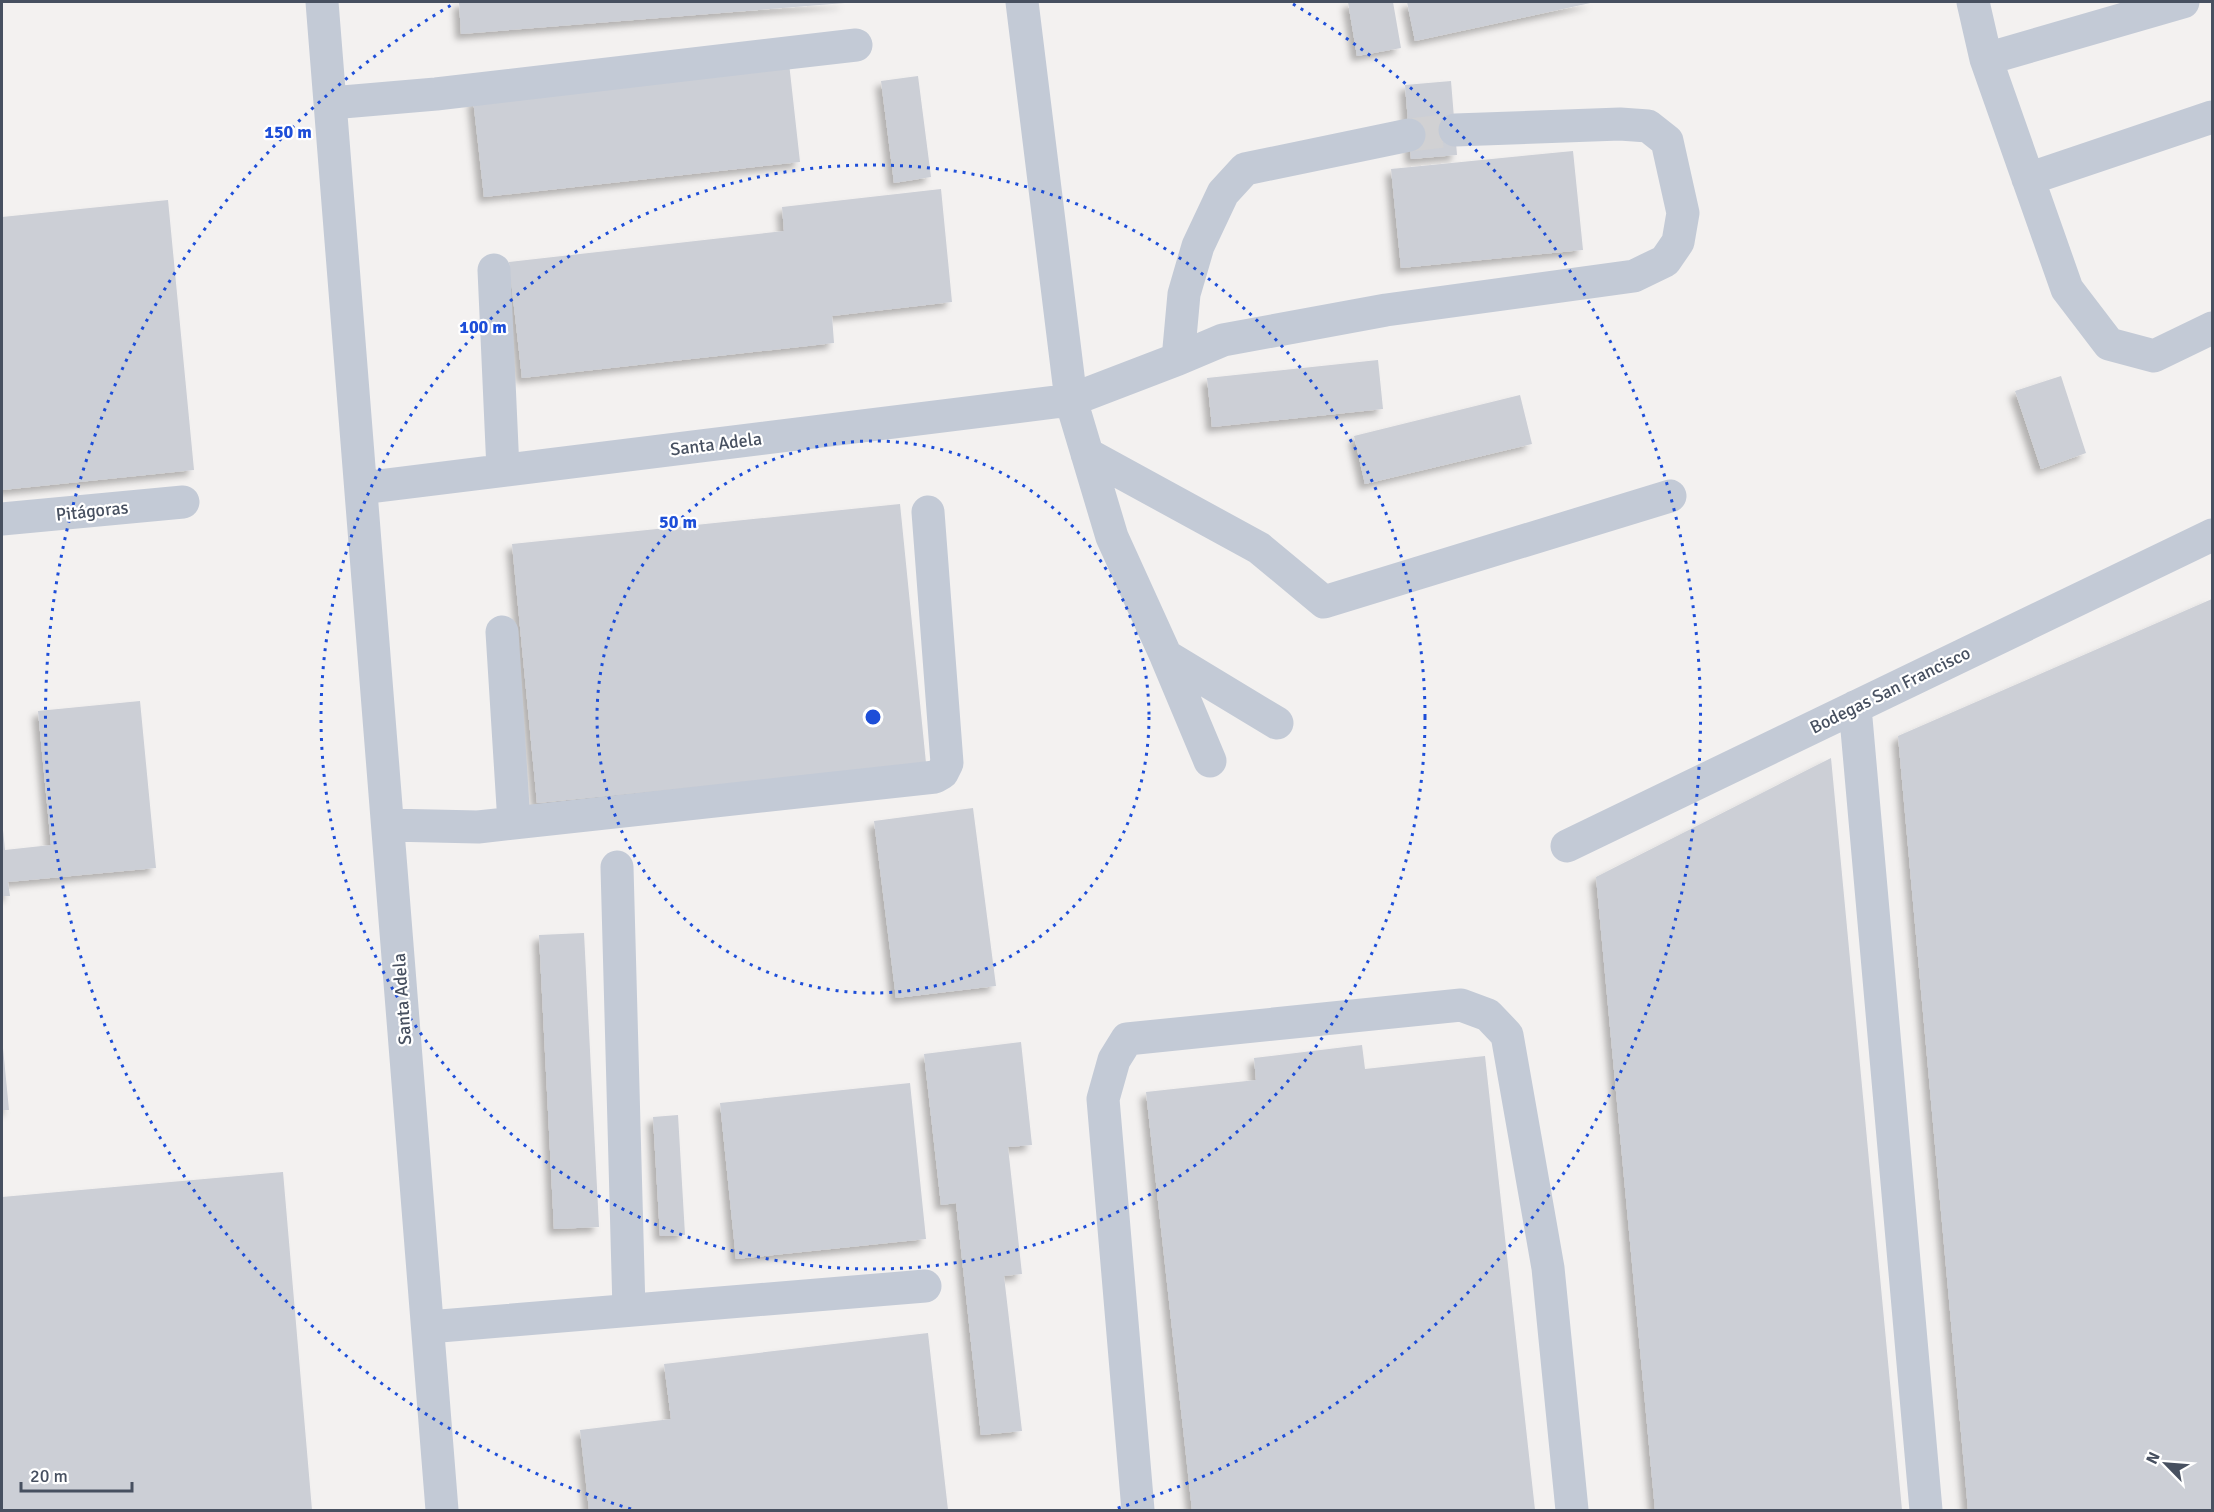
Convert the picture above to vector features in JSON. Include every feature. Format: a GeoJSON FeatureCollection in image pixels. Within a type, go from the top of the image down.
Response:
{"type":"FeatureCollection","features":[{"type":"Feature","properties":{"kind":"street","name":"Santa Adela"},"geometry":{"type":"LineString","coordinates":[[322,2],[442,1510]]}},
{"type":"Feature","properties":{"kind":"street"},"geometry":{"type":"LineString","coordinates":[[1022,2],[1071,400],[1112,537],[1210,761]]}},
{"type":"Feature","properties":{"kind":"street"},"geometry":{"type":"LineString","coordinates":[[1972,2],[1986,59],[2067,289],[2109,344],[2154,356],[2212,328]]}},
{"type":"Feature","properties":{"kind":"street"},"geometry":{"type":"LineString","coordinates":[[1986,59],[2183,2]]}},
{"type":"Feature","properties":{"kind":"street"},"geometry":{"type":"LineString","coordinates":[[331,103],[436,94],[856,45]]}},
{"type":"Feature","properties":{"kind":"street"},"geometry":{"type":"LineString","coordinates":[[2028,179],[2212,117]]}},
{"type":"Feature","properties":{"kind":"street","name":"Santa Adela"},"geometry":{"type":"LineString","coordinates":[[362,488],[1071,400],[1223,340],[1374,312],[1634,276],[1665,261],[1677,242],[1683,213],[1667,141],[1648,126],[1620,124],[1455,130]]}},
{"type":"Feature","properties":{"kind":"street"},"geometry":{"type":"LineString","coordinates":[[1178,359],[1184,294],[1198,246],[1223,193],[1245,169],[1409,135]]}},
{"type":"Feature","properties":{"kind":"street"},"geometry":{"type":"LineString","coordinates":[[494,270],[503,470]]}},
{"type":"Feature","properties":{"kind":"street"},"geometry":{"type":"LineString","coordinates":[[1087,454],[1259,548],[1324,602],[1670,496]]}},
{"type":"Feature","properties":{"kind":"street","name":"Pitágoras"},"geometry":{"type":"LineString","coordinates":[[2,519],[183,502]]}},
{"type":"Feature","properties":{"kind":"street"},"geometry":{"type":"LineString","coordinates":[[388,825],[478,827],[935,777],[942,773],[947,763],[928,512]]}},
{"type":"Feature","properties":{"kind":"street","name":"Bodegas San Francisco"},"geometry":{"type":"LineString","coordinates":[[1568,846],[2212,535]]}},
{"type":"Feature","properties":{"kind":"street"},"geometry":{"type":"LineString","coordinates":[[502,632],[514,823]]}},
{"type":"Feature","properties":{"kind":"street"},"geometry":{"type":"LineString","coordinates":[[1166,656],[1277,723]]}},
{"type":"Feature","properties":{"kind":"street"},"geometry":{"type":"LineString","coordinates":[[1855,707],[1926,1510]]}},
{"type":"Feature","properties":{"kind":"street"},"geometry":{"type":"LineString","coordinates":[[617,867],[629,1310]]}},
{"type":"Feature","properties":{"kind":"street"},"geometry":{"type":"LineString","coordinates":[[1138,1510],[1103,1099],[1114,1060],[1126,1039],[1461,1005],[1488,1015],[1507,1035],[1548,1268],[1572,1510]]}},
{"type":"Feature","properties":{"kind":"street"},"geometry":{"type":"LineString","coordinates":[[428,1327],[925,1286]]}},
{"type":"Feature","properties":{"kind":"building"},"geometry":{"type":"Polygon","coordinates":[[[459,2],[845,2],[845,3],[461,34],[459,2]]]}},
{"type":"Feature","properties":{"kind":"building"},"geometry":{"type":"Polygon","coordinates":[[[1348,2],[1393,2],[1401,48],[1357,56],[1348,2]]]}},
{"type":"Feature","properties":{"kind":"building"},"geometry":{"type":"Polygon","coordinates":[[[1407,2],[1595,2],[1415,41],[1407,2]]]}},
{"type":"Feature","properties":{"kind":"building"},"geometry":{"type":"Polygon","coordinates":[[[789,63],[800,162],[484,197],[473,99],[789,63]]]}},
{"type":"Feature","properties":{"kind":"building"},"geometry":{"type":"Polygon","coordinates":[[[918,76],[931,177],[894,183],[881,81],[918,76]]]}},
{"type":"Feature","properties":{"kind":"building"},"geometry":{"type":"Polygon","coordinates":[[[1451,81],[1457,155],[1411,159],[1405,85],[1451,81]]]}},
{"type":"Feature","properties":{"kind":"building"},"geometry":{"type":"Polygon","coordinates":[[[1573,151],[1583,250],[1401,268],[1391,169],[1573,151]]]}},
{"type":"Feature","properties":{"kind":"building"},"geometry":{"type":"Polygon","coordinates":[[[941,189],[952,302],[832,316],[834,343],[522,378],[509,262],[784,231],[782,207],[941,189]]]}},
{"type":"Feature","properties":{"kind":"building"},"geometry":{"type":"Polygon","coordinates":[[[168,200],[194,470],[2,490],[2,217],[168,200]]]}},
{"type":"Feature","properties":{"kind":"building"},"geometry":{"type":"Polygon","coordinates":[[[1378,360],[1383,409],[1212,427],[1207,378],[1378,360]]]}},
{"type":"Feature","properties":{"kind":"building"},"geometry":{"type":"Polygon","coordinates":[[[2061,376],[2086,453],[2041,469],[2015,391],[2061,376]]]}},
{"type":"Feature","properties":{"kind":"building"},"geometry":{"type":"Polygon","coordinates":[[[1520,395],[1532,444],[1365,484],[1354,436],[1520,395]]]}},
{"type":"Feature","properties":{"kind":"building"},"geometry":{"type":"Polygon","coordinates":[[[900,504],[926,763],[537,803],[512,544],[900,504]]]}},
{"type":"Feature","properties":{"kind":"building"},"geometry":{"type":"Polygon","coordinates":[[[2212,599],[2212,1510],[1968,1510],[1898,736],[2212,599]]]}},
{"type":"Feature","properties":{"kind":"building"},"geometry":{"type":"Polygon","coordinates":[[[140,701],[156,868],[8,882],[10,896],[2,896],[2,830],[5,850],[51,845],[38,711],[140,701]]]}},
{"type":"Feature","properties":{"kind":"building"},"geometry":{"type":"Polygon","coordinates":[[[1831,758],[1902,1510],[1655,1510],[1596,877],[1831,758]]]}},
{"type":"Feature","properties":{"kind":"building"},"geometry":{"type":"Polygon","coordinates":[[[973,808],[996,986],[896,998],[874,821],[973,808]]]}},
{"type":"Feature","properties":{"kind":"building"},"geometry":{"type":"Polygon","coordinates":[[[584,933],[599,1227],[554,1229],[539,935],[584,933]]]}},
{"type":"Feature","properties":{"kind":"building"},"geometry":{"type":"Polygon","coordinates":[[[1021,1042],[1032,1145],[1008,1147],[1022,1274],[1004,1276],[1022,1431],[981,1435],[956,1203],[941,1205],[924,1054],[1021,1042]]]}},
{"type":"Feature","properties":{"kind":"building"},"geometry":{"type":"Polygon","coordinates":[[[1362,1045],[1365,1069],[1485,1056],[1535,1510],[1192,1510],[1146,1092],[1256,1080],[1254,1058],[1362,1045]]]}},
{"type":"Feature","properties":{"kind":"building"},"geometry":{"type":"Polygon","coordinates":[[[3,1048],[9,1110],[2,1110],[3,1048]]]}},
{"type":"Feature","properties":{"kind":"building"},"geometry":{"type":"Polygon","coordinates":[[[910,1083],[926,1239],[736,1259],[720,1103],[910,1083]]]}},
{"type":"Feature","properties":{"kind":"building"},"geometry":{"type":"Polygon","coordinates":[[[678,1115],[685,1235],[660,1236],[653,1117],[678,1115]]]}},
{"type":"Feature","properties":{"kind":"building"},"geometry":{"type":"Polygon","coordinates":[[[283,1172],[312,1510],[2,1510],[2,1197],[283,1172]]]}},
{"type":"Feature","properties":{"kind":"building"},"geometry":{"type":"Polygon","coordinates":[[[928,1333],[948,1510],[589,1510],[580,1430],[671,1419],[664,1364],[928,1333]]]}},
{"type":"Feature","properties":{"kind":"tunnel"},"geometry":{"type":"LineString","coordinates":[[1409,135],[1455,130]]}}]}
